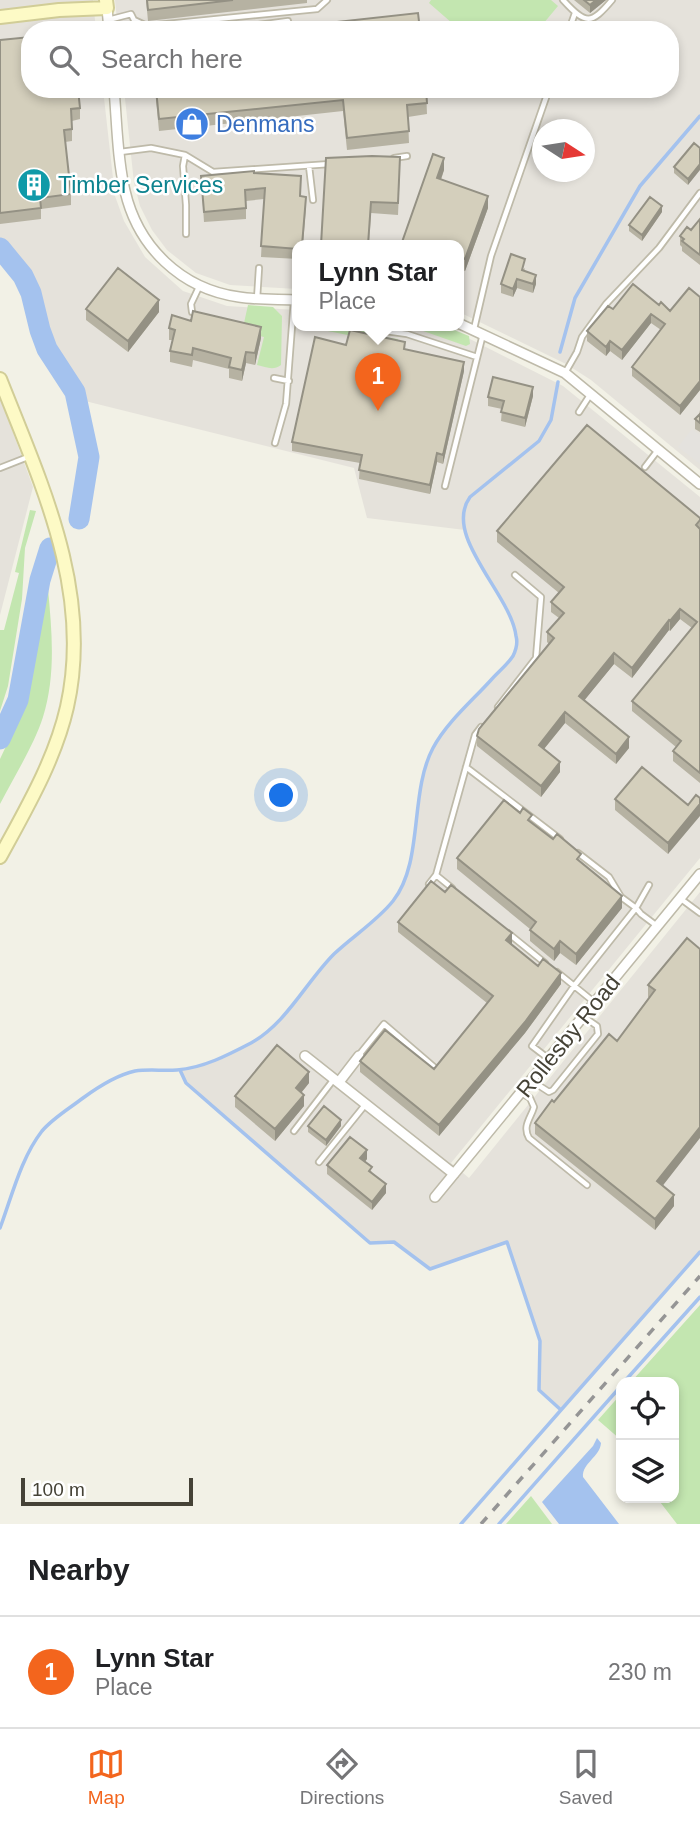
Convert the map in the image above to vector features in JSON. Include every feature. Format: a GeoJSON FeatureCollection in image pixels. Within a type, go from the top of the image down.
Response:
{"type":"FeatureCollection","features":[{"type":"Feature","properties":{"kind":"street"},"geometry":{"type":"LineString","coordinates":[[0,17],[59,8],[108,15]]}},
{"type":"Feature","properties":{"kind":"street"},"geometry":{"type":"LineString","coordinates":[[115,98],[124,189],[146,241],[166,264],[199,286],[223,294],[292,300]]}},
{"type":"Feature","properties":{"kind":"street"},"geometry":{"type":"LineString","coordinates":[[464,326],[565,373],[700,484]]}},
{"type":"Feature","properties":{"kind":"street"},"geometry":{"type":"LineString","coordinates":[[0,379],[47,496],[65,555],[74,617],[74,666],[67,708],[46,768],[0,857]]}},
{"type":"Feature","properties":{"kind":"street","name":"Rollesby Road"},"geometry":{"type":"LineString","coordinates":[[435,1197],[700,874]]}},
{"type":"Feature","properties":{"kind":"street"},"geometry":{"type":"LineString","coordinates":[[305,1056],[454,1174]]}},
{"type":"Feature","properties":{"kind":"street"},"geometry":{"type":"LineString","coordinates":[[336,1080],[359,1056]]}},
{"type":"Feature","properties":{"kind":"lane"},"geometry":{"type":"LineString","coordinates":[[196,21],[317,9],[327,0]]}},
{"type":"Feature","properties":{"kind":"lane"},"geometry":{"type":"LineString","coordinates":[[564,0],[575,13],[590,19],[597,17],[612,0]]}},
{"type":"Feature","properties":{"kind":"lane"},"geometry":{"type":"LineString","coordinates":[[572,21],[575,13]]}},
{"type":"Feature","properties":{"kind":"lane"},"geometry":{"type":"LineString","coordinates":[[108,15],[131,14],[136,21]]}},
{"type":"Feature","properties":{"kind":"lane"},"geometry":{"type":"LineString","coordinates":[[445,486],[477,357],[491,256],[546,98]]}},
{"type":"Feature","properties":{"kind":"lane"},"geometry":{"type":"LineString","coordinates":[[120,152],[150,148],[185,155],[213,172],[340,163]]}},
{"type":"Feature","properties":{"kind":"lane"},"geometry":{"type":"LineString","coordinates":[[185,155],[183,166],[186,234]]}},
{"type":"Feature","properties":{"kind":"lane"},"geometry":{"type":"LineString","coordinates":[[380,159],[407,156]]}},
{"type":"Feature","properties":{"kind":"lane"},"geometry":{"type":"LineString","coordinates":[[309,166],[313,200]]}},
{"type":"Feature","properties":{"kind":"lane"},"geometry":{"type":"LineString","coordinates":[[565,373],[582,337],[606,304],[659,248],[700,193]]}},
{"type":"Feature","properties":{"kind":"lane"},"geometry":{"type":"LineString","coordinates":[[257,299],[259,268]]}},
{"type":"Feature","properties":{"kind":"lane"},"geometry":{"type":"LineString","coordinates":[[192,312],[191,304],[199,286]]}},
{"type":"Feature","properties":{"kind":"lane"},"geometry":{"type":"LineString","coordinates":[[275,443],[286,404],[293,331]]}},
{"type":"Feature","properties":{"kind":"lane"},"geometry":{"type":"LineString","coordinates":[[385,331],[407,334],[477,357]]}},
{"type":"Feature","properties":{"kind":"lane"},"geometry":{"type":"LineString","coordinates":[[274,379],[289,381]]}},
{"type":"Feature","properties":{"kind":"lane"},"geometry":{"type":"LineString","coordinates":[[579,412],[591,393]]}},
{"type":"Feature","properties":{"kind":"lane"},"geometry":{"type":"LineString","coordinates":[[645,467],[659,449]]}},
{"type":"Feature","properties":{"kind":"lane"},"geometry":{"type":"LineString","coordinates":[[0,467],[30,456]]}},
{"type":"Feature","properties":{"kind":"lane"},"geometry":{"type":"LineString","coordinates":[[491,716],[536,658],[541,597],[514,575]]}},
{"type":"Feature","properties":{"kind":"lane"},"geometry":{"type":"LineString","coordinates":[[421,894],[436,875],[475,735],[483,725]]}},
{"type":"Feature","properties":{"kind":"lane"},"geometry":{"type":"LineString","coordinates":[[466,768],[565,843]]}},
{"type":"Feature","properties":{"kind":"lane"},"geometry":{"type":"LineString","coordinates":[[576,852],[609,877],[621,897],[657,926]]}},
{"type":"Feature","properties":{"kind":"lane"},"geometry":{"type":"LineString","coordinates":[[436,875],[457,892]]}},
{"type":"Feature","properties":{"kind":"lane"},"geometry":{"type":"LineString","coordinates":[[549,1059],[532,1046],[574,986],[636,908],[649,885]]}},
{"type":"Feature","properties":{"kind":"lane"},"geometry":{"type":"LineString","coordinates":[[681,898],[700,913]]}},
{"type":"Feature","properties":{"kind":"lane"},"geometry":{"type":"LineString","coordinates":[[500,926],[595,1002]]}},
{"type":"Feature","properties":{"kind":"lane"},"geometry":{"type":"LineString","coordinates":[[531,1081],[549,1092],[553,1090],[598,1034],[597,1026],[584,1016]]}},
{"type":"Feature","properties":{"kind":"lane"},"geometry":{"type":"LineString","coordinates":[[359,1056],[384,1024],[434,1067]]}},
{"type":"Feature","properties":{"kind":"lane"},"geometry":{"type":"LineString","coordinates":[[294,1131],[336,1080]]}},
{"type":"Feature","properties":{"kind":"lane"},"geometry":{"type":"LineString","coordinates":[[521,1092],[530,1098],[534,1107],[526,1126],[529,1138],[587,1185]]}},
{"type":"Feature","properties":{"kind":"lane"},"geometry":{"type":"LineString","coordinates":[[319,1162],[366,1104]]}},
{"type":"Feature","properties":{"kind":"shaded area"},"geometry":{"type":"Polygon","coordinates":[[[0,0],[93,0],[95,21],[21,21],[21,98],[104,98],[115,196],[124,221],[145,257],[183,291],[227,306],[292,310],[292,331],[450,331],[466,337],[563,386],[700,497],[700,858],[451,1163],[469,1178],[700,892],[700,1252],[561,1410],[539,1390],[540,1341],[507,1243],[430,1269],[394,1242],[370,1243],[186,1083],[180,1070],[211,1063],[255,1041],[282,1016],[334,955],[394,900],[409,868],[422,776],[433,748],[449,725],[508,662],[517,647],[508,608],[477,559],[465,530],[367,518],[354,468],[77,399],[47,349],[31,293],[23,276],[0,248],[0,0]]]}},
{"type":"Feature","properties":{"kind":"shaded area"},"geometry":{"type":"Polygon","coordinates":[[[115,0],[700,0],[700,470],[591,380],[566,364],[464,314],[464,240],[292,240],[292,289],[230,285],[196,273],[167,250],[152,230],[140,206],[134,183],[125,98],[679,98],[679,21],[117,21],[115,0]]]}},
{"type":"Feature","properties":{"kind":"shaded area"},"geometry":{"type":"Polygon","coordinates":[[[0,397],[33,487],[0,615],[0,397]]]}},
{"type":"Feature","properties":{"kind":"shaded area"},"geometry":{"type":"Polygon","coordinates":[[[692,429],[700,435],[700,464],[678,447],[692,429]]]}},
{"type":"Feature","properties":{"kind":"green space"},"geometry":{"type":"Polygon","coordinates":[[[431,0],[551,0],[558,6],[546,21],[450,21],[429,3],[431,0]]]}},
{"type":"Feature","properties":{"kind":"green space"},"geometry":{"type":"Polygon","coordinates":[[[248,305],[273,307],[282,316],[281,365],[278,367],[257,365],[264,337],[242,332],[248,305]]]}},
{"type":"Feature","properties":{"kind":"green space"},"geometry":{"type":"Polygon","coordinates":[[[328,331],[365,331],[369,335],[398,339],[397,345],[328,331]]]}},
{"type":"Feature","properties":{"kind":"green space"},"geometry":{"type":"Polygon","coordinates":[[[423,331],[457,331],[469,336],[470,344],[466,346],[423,331]]]}},
{"type":"Feature","properties":{"kind":"green space"},"geometry":{"type":"Polygon","coordinates":[[[30,510],[36,511],[25,548],[22,599],[8,686],[0,711],[0,630],[4,630],[19,573],[15,572],[30,510]]]}},
{"type":"Feature","properties":{"kind":"green space"},"geometry":{"type":"Polygon","coordinates":[[[44,589],[48,589],[52,637],[47,701],[34,739],[0,804],[0,759],[16,725],[29,682],[44,589]]]}},
{"type":"Feature","properties":{"kind":"green space"},"geometry":{"type":"Polygon","coordinates":[[[700,1305],[700,1524],[677,1524],[661,1503],[679,1503],[679,1377],[635,1377],[700,1305]]]}},
{"type":"Feature","properties":{"kind":"green space"},"geometry":{"type":"Polygon","coordinates":[[[616,1400],[616,1436],[598,1420],[616,1400]]]}},
{"type":"Feature","properties":{"kind":"green space"},"geometry":{"type":"Polygon","coordinates":[[[531,1496],[552,1524],[506,1524],[531,1496]]]}},
{"type":"Feature","properties":{"kind":"water"},"geometry":{"type":"Polygon","coordinates":[[[597,1438],[601,1443],[600,1448],[585,1468],[583,1477],[619,1524],[559,1524],[542,1502],[593,1446],[597,1438]]]}},
{"type":"Feature","properties":{"kind":"building"},"geometry":{"type":"Polygon","coordinates":[[[147,0],[233,0],[148,10],[147,0]]]}},
{"type":"Feature","properties":{"kind":"building"},"geometry":{"type":"Polygon","coordinates":[[[418,13],[419,21],[346,21],[418,13]]]}},
{"type":"Feature","properties":{"kind":"building"},"geometry":{"type":"Polygon","coordinates":[[[21,38],[21,98],[79,98],[80,108],[71,109],[72,129],[64,130],[71,194],[40,198],[41,208],[0,213],[0,40],[21,38]]]}},
{"type":"Feature","properties":{"kind":"building"},"geometry":{"type":"Polygon","coordinates":[[[157,98],[427,98],[427,103],[407,105],[409,131],[347,138],[343,100],[159,119],[157,98]]]}},
{"type":"Feature","properties":{"kind":"building"},"geometry":{"type":"Polygon","coordinates":[[[694,143],[700,148],[700,164],[688,179],[674,167],[694,143]]]}},
{"type":"Feature","properties":{"kind":"building"},"geometry":{"type":"Polygon","coordinates":[[[433,154],[444,158],[437,178],[488,196],[465,259],[464,240],[403,240],[433,154]]]}},
{"type":"Feature","properties":{"kind":"building"},"geometry":{"type":"Polygon","coordinates":[[[400,157],[398,203],[371,202],[368,240],[321,240],[326,158],[400,157]]]}},
{"type":"Feature","properties":{"kind":"building"},"geometry":{"type":"Polygon","coordinates":[[[254,171],[301,176],[300,196],[306,197],[302,240],[292,240],[292,249],[261,246],[265,188],[245,190],[246,208],[204,212],[201,176],[254,171]]]}},
{"type":"Feature","properties":{"kind":"building"},"geometry":{"type":"Polygon","coordinates":[[[650,197],[662,206],[642,235],[629,225],[650,197]]]}},
{"type":"Feature","properties":{"kind":"building"},"geometry":{"type":"Polygon","coordinates":[[[700,219],[700,255],[682,241],[684,239],[680,236],[687,227],[691,230],[700,219]]]}},
{"type":"Feature","properties":{"kind":"building"},"geometry":{"type":"Polygon","coordinates":[[[511,254],[525,259],[522,270],[536,275],[533,284],[517,279],[513,289],[501,284],[511,254]]]}},
{"type":"Feature","properties":{"kind":"building"},"geometry":{"type":"Polygon","coordinates":[[[118,268],[159,300],[128,341],[86,309],[118,268]]]}},
{"type":"Feature","properties":{"kind":"building"},"geometry":{"type":"Polygon","coordinates":[[[633,284],[670,311],[689,288],[700,297],[700,381],[680,406],[632,367],[665,324],[651,314],[622,350],[610,341],[606,347],[587,331],[608,306],[613,309],[633,284]]]}},
{"type":"Feature","properties":{"kind":"building"},"geometry":{"type":"Polygon","coordinates":[[[193,311],[261,327],[255,353],[246,352],[242,370],[229,367],[231,358],[193,348],[192,355],[170,351],[175,330],[169,328],[172,315],[191,321],[193,311]]]}},
{"type":"Feature","properties":{"kind":"building"},"geometry":{"type":"Polygon","coordinates":[[[350,331],[355,331],[405,342],[404,349],[464,362],[443,455],[437,453],[430,485],[359,470],[362,455],[292,442],[315,337],[346,345],[350,331]]]}},
{"type":"Feature","properties":{"kind":"building"},"geometry":{"type":"Polygon","coordinates":[[[493,377],[533,387],[525,418],[501,412],[504,401],[488,397],[493,377]]]}},
{"type":"Feature","properties":{"kind":"building"},"geometry":{"type":"Polygon","coordinates":[[[587,425],[700,518],[696,525],[700,529],[700,773],[673,751],[681,741],[632,701],[697,622],[680,609],[632,668],[614,653],[579,696],[629,737],[616,754],[565,712],[539,745],[560,762],[541,786],[477,736],[479,729],[554,638],[547,632],[564,613],[551,602],[564,587],[497,531],[587,425]]]}},
{"type":"Feature","properties":{"kind":"building"},"geometry":{"type":"Polygon","coordinates":[[[642,767],[688,805],[696,795],[700,798],[700,804],[668,843],[615,799],[642,767]]]}},
{"type":"Feature","properties":{"kind":"building"},"geometry":{"type":"Polygon","coordinates":[[[504,800],[520,813],[523,808],[532,815],[528,820],[553,839],[557,834],[581,854],[577,859],[622,896],[576,954],[560,941],[554,949],[530,930],[536,922],[457,858],[504,800]]]}},
{"type":"Feature","properties":{"kind":"building"},"geometry":{"type":"Polygon","coordinates":[[[431,881],[445,892],[451,885],[512,933],[506,940],[538,966],[543,959],[561,973],[525,1022],[439,1125],[360,1061],[385,1030],[434,1069],[493,996],[398,922],[431,881]]]}},
{"type":"Feature","properties":{"kind":"building"},"geometry":{"type":"Polygon","coordinates":[[[687,938],[700,949],[700,1127],[657,1181],[674,1195],[655,1219],[535,1123],[609,1034],[617,1041],[655,990],[648,985],[687,938]]]}},
{"type":"Feature","properties":{"kind":"building"},"geometry":{"type":"Polygon","coordinates":[[[277,1045],[309,1072],[296,1088],[304,1095],[275,1129],[235,1096],[277,1045]]]}},
{"type":"Feature","properties":{"kind":"building"},"geometry":{"type":"Polygon","coordinates":[[[324,1106],[341,1120],[326,1140],[308,1126],[324,1106]]]}},
{"type":"Feature","properties":{"kind":"building"},"geometry":{"type":"Polygon","coordinates":[[[350,1137],[367,1150],[360,1158],[372,1167],[369,1171],[386,1184],[372,1202],[327,1165],[350,1137]]]}},
{"type":"Feature","properties":{"kind":"waterway"},"geometry":{"type":"LineString","coordinates":[[560,352],[575,298],[640,186],[700,116]]}},
{"type":"Feature","properties":{"kind":"waterway"},"geometry":{"type":"LineString","coordinates":[[0,248],[23,276],[31,293],[47,349],[75,392],[89,457],[79,519]]}},
{"type":"Feature","properties":{"kind":"waterway"},"geometry":{"type":"LineString","coordinates":[[0,1228],[28,1153],[51,1122],[121,1075],[135,1071],[196,1067],[251,1043],[275,1025],[334,954],[393,901],[403,885],[409,867],[421,785],[433,748],[452,721],[511,659],[516,646],[517,639],[503,602],[471,547],[465,529],[464,512],[470,497],[539,441],[551,420],[558,382]]}},
{"type":"Feature","properties":{"kind":"waterway"},"geometry":{"type":"LineString","coordinates":[[0,739],[18,700],[40,580],[50,548]]}},
{"type":"Feature","properties":{"kind":"waterway"},"geometry":{"type":"LineString","coordinates":[[180,1070],[186,1083],[370,1243],[394,1242],[430,1269],[507,1242],[540,1341],[539,1390],[561,1410],[700,1252]]}},
{"type":"Feature","properties":{"kind":"waterway"},"geometry":{"type":"LineString","coordinates":[[628,1377],[700,1297]]}},
{"type":"Feature","properties":{"kind":"waterway"},"geometry":{"type":"LineString","coordinates":[[499,1524],[616,1392]]}},
{"type":"Feature","properties":{"kind":"waterway"},"geometry":{"type":"LineString","coordinates":[[461,1524],[561,1410]]}},
{"type":"Feature","properties":{"kind":"railway"},"geometry":{"type":"LineString","coordinates":[[481,1524],[700,1276]]}},
{"type":"Feature","properties":{"kind":"place","name":"Denmans"},"geometry":{"type":"Point","coordinates":[192,124]}},
{"type":"Feature","properties":{"kind":"place","name":"Timber Services"},"geometry":{"type":"Point","coordinates":[34,185]}},
{"type":"Feature","properties":{"kind":"place","name":"Lynn Star"},"geometry":{"type":"Point","coordinates":[378,411]}}]}
